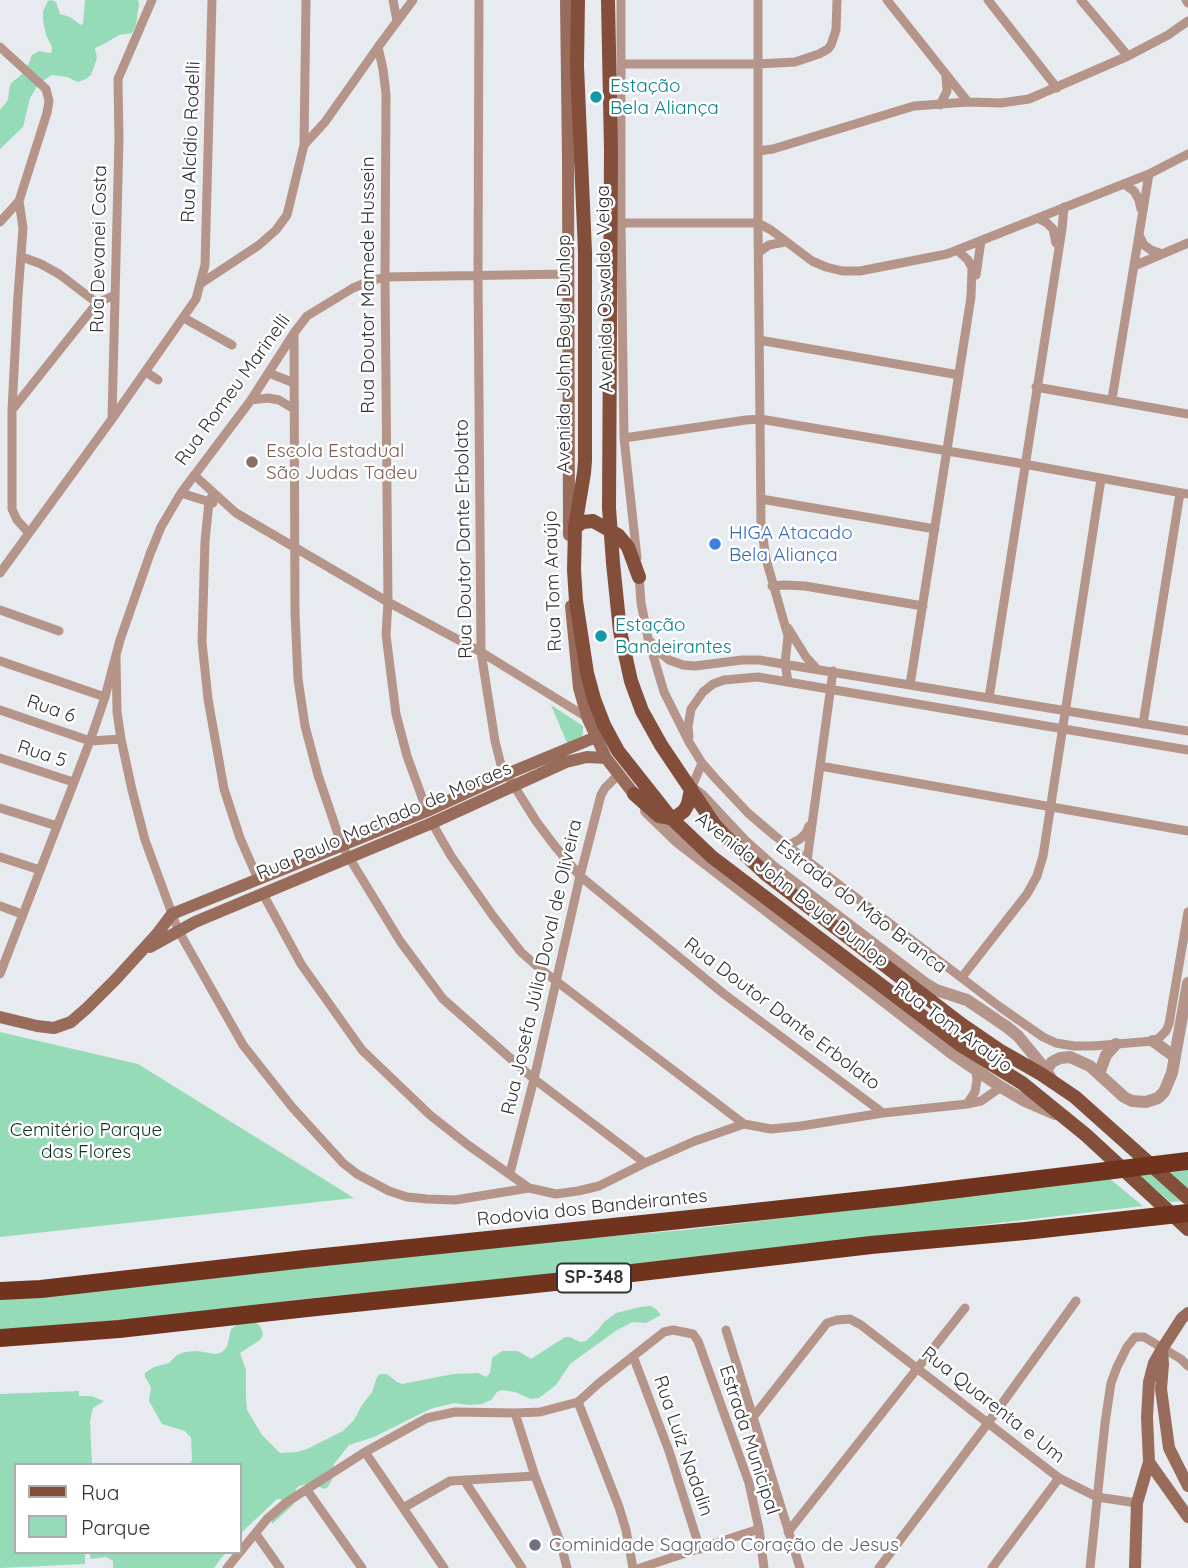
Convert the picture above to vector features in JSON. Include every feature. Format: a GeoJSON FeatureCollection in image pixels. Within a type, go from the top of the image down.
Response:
{"type":"FeatureCollection","features":[{"type":"Feature","properties":{"kind":"highway","name":"Rodovia dos Bandeirantes"},"geometry":{"type":"LineString","coordinates":[[0,1292],[862,1200],[1188,1161]]}},
{"type":"Feature","properties":{"kind":"highway","name":"SP-348"},"geometry":{"type":"LineString","coordinates":[[0,1338],[133,1328],[307,1307],[564,1282],[871,1245],[1188,1213]]}},
{"type":"Feature","properties":{"kind":"main road","name":"Rua Tom Araújo"},"geometry":{"type":"LineString","coordinates":[[566,0],[571,549]]}},
{"type":"Feature","properties":{"kind":"main road","name":"Avenida John Boyd Dunlop"},"geometry":{"type":"LineString","coordinates":[[578,0],[577,66],[585,252],[584,474],[571,549],[575,616],[587,673],[604,725],[618,751],[671,818],[712,857],[959,1044],[1022,1083],[1086,1135],[1188,1228]]}},
{"type":"Feature","properties":{"kind":"main road","name":"Avenida John Boyd Dunlop"},"geometry":{"type":"LineString","coordinates":[[608,0],[611,150],[610,529],[620,631],[631,681],[642,711],[661,745],[714,824],[767,875],[961,1024],[999,1050],[1050,1076],[1188,1198]]}},
{"type":"Feature","properties":{"kind":"main road"},"geometry":{"type":"LineString","coordinates":[[575,527],[583,522],[593,521],[623,539],[639,577]]}},
{"type":"Feature","properties":{"kind":"main road","name":"Rua Tom Araújo"},"geometry":{"type":"LineString","coordinates":[[575,616],[579,688],[596,737]]}},
{"type":"Feature","properties":{"kind":"main road"},"geometry":{"type":"LineString","coordinates":[[596,737],[618,775],[634,794],[659,816],[677,817],[686,808],[691,789]]}},
{"type":"Feature","properties":{"kind":"main road","name":"Rua Paulo Machado de Moraes"},"geometry":{"type":"LineString","coordinates":[[137,954],[195,922],[348,859],[507,774],[596,737]]}},
{"type":"Feature","properties":{"kind":"main road","name":"Rua Paulo Machado de Moraes"},"geometry":{"type":"LineString","coordinates":[[172,914],[342,846],[515,786],[566,762],[587,757],[606,758]]}},
{"type":"Feature","properties":{"kind":"main road"},"geometry":{"type":"LineString","coordinates":[[0,1017],[54,1028],[71,1022],[157,934],[172,914]]}},
{"type":"Feature","properties":{"kind":"main road"},"geometry":{"type":"LineString","coordinates":[[1135,1568],[1137,1503],[1149,1462],[1149,1382],[1154,1363],[1188,1312]]}},
{"type":"Feature","properties":{"kind":"main road"},"geometry":{"type":"LineString","coordinates":[[1162,1349],[1161,1397],[1169,1448],[1188,1486]]}},
{"type":"Feature","properties":{"kind":"main road"},"geometry":{"type":"LineString","coordinates":[[1149,1462],[1169,1448]]}},
{"type":"Feature","properties":{"kind":"main road"},"geometry":{"type":"LineString","coordinates":[[1149,1462],[1187,1515]]}},
{"type":"Feature","properties":{"kind":"street","name":"Rua Devanei Costa"},"geometry":{"type":"LineString","coordinates":[[112,419],[118,79],[152,0]]}},
{"type":"Feature","properties":{"kind":"street","name":"Rua Alcídio Rodelli"},"geometry":{"type":"LineString","coordinates":[[0,573],[196,299],[205,265],[212,0]]}},
{"type":"Feature","properties":{"kind":"street"},"geometry":{"type":"LineString","coordinates":[[200,284],[259,245],[276,230],[286,215],[304,145],[306,0]]}},
{"type":"Feature","properties":{"kind":"street"},"geometry":{"type":"LineString","coordinates":[[393,0],[397,21]]}},
{"type":"Feature","properties":{"kind":"street"},"geometry":{"type":"LineString","coordinates":[[304,145],[325,122],[413,0]]}},
{"type":"Feature","properties":{"kind":"street","name":"Rua Doutor Dante Erbolato"},"geometry":{"type":"LineString","coordinates":[[479,0],[481,652],[495,741],[502,765],[536,821],[579,876],[724,994],[883,1113]]}},
{"type":"Feature","properties":{"kind":"street","name":"Avenida Oswaldo Veiga"},"geometry":{"type":"LineString","coordinates":[[621,0],[624,438],[641,603],[664,692],[702,763],[748,813],[787,846],[1043,1037],[1056,1043],[1083,1046],[1116,1044]]}},
{"type":"Feature","properties":{"kind":"street"},"geometry":{"type":"LineString","coordinates":[[758,0],[761,524],[772,586],[785,624],[788,682]]}},
{"type":"Feature","properties":{"kind":"street"},"geometry":{"type":"LineString","coordinates":[[621,64],[795,62],[828,49],[836,30],[837,0]]}},
{"type":"Feature","properties":{"kind":"street"},"geometry":{"type":"LineString","coordinates":[[887,0],[968,102]]}},
{"type":"Feature","properties":{"kind":"street"},"geometry":{"type":"LineString","coordinates":[[988,0],[1057,88]]}},
{"type":"Feature","properties":{"kind":"street"},"geometry":{"type":"LineString","coordinates":[[1082,0],[1128,57]]}},
{"type":"Feature","properties":{"kind":"street"},"geometry":{"type":"LineString","coordinates":[[758,151],[773,149],[914,106],[968,102],[1001,103],[1029,99],[1128,57],[1188,21]]}},
{"type":"Feature","properties":{"kind":"street"},"geometry":{"type":"LineString","coordinates":[[0,47],[47,92],[50,101],[19,201],[0,222]]}},
{"type":"Feature","properties":{"kind":"street","name":"Rua Doutor Mamede Hussein"},"geometry":{"type":"LineString","coordinates":[[378,47],[386,94],[386,635],[396,714],[407,756],[430,817],[451,856],[521,952],[744,1124]]}},
{"type":"Feature","properties":{"kind":"street"},"geometry":{"type":"LineString","coordinates":[[940,105],[947,91],[946,74]]}},
{"type":"Feature","properties":{"kind":"street"},"geometry":{"type":"LineString","coordinates":[[621,223],[758,223],[812,261],[842,271],[860,271],[947,254],[1149,174],[1188,154]]}},
{"type":"Feature","properties":{"kind":"street"},"geometry":{"type":"LineString","coordinates":[[1112,399],[1149,174]]}},
{"type":"Feature","properties":{"kind":"street"},"geometry":{"type":"LineString","coordinates":[[1124,184],[1134,191],[1142,214]]}},
{"type":"Feature","properties":{"kind":"street"},"geometry":{"type":"LineString","coordinates":[[19,201],[23,228],[12,410],[12,509],[17,520],[29,533]]}},
{"type":"Feature","properties":{"kind":"street"},"geometry":{"type":"LineString","coordinates":[[989,698],[1062,229],[1063,207]]}},
{"type":"Feature","properties":{"kind":"street"},"geometry":{"type":"LineString","coordinates":[[1038,218],[1053,229],[1056,237],[1056,258]]}},
{"type":"Feature","properties":{"kind":"street"},"geometry":{"type":"LineString","coordinates":[[1139,235],[1144,245],[1162,254]]}},
{"type":"Feature","properties":{"kind":"street"},"geometry":{"type":"LineString","coordinates":[[971,297],[981,241]]}},
{"type":"Feature","properties":{"kind":"street"},"geometry":{"type":"LineString","coordinates":[[758,252],[769,245],[786,242]]}},
{"type":"Feature","properties":{"kind":"street"},"geometry":{"type":"LineString","coordinates":[[1134,266],[1188,243]]}},
{"type":"Feature","properties":{"kind":"street"},"geometry":{"type":"LineString","coordinates":[[910,685],[971,297],[972,268],[957,250]]}},
{"type":"Feature","properties":{"kind":"street"},"geometry":{"type":"LineString","coordinates":[[22,257],[59,274],[97,303]]}},
{"type":"Feature","properties":{"kind":"street","name":"Rua Romeu Marinelli"},"geometry":{"type":"LineString","coordinates":[[0,974],[3,957],[40,870],[106,697],[120,640],[162,527],[181,493],[251,400],[307,316],[353,288],[385,277],[569,274]]}},
{"type":"Feature","properties":{"kind":"street"},"geometry":{"type":"LineString","coordinates":[[12,410],[97,303],[115,295]]}},
{"type":"Feature","properties":{"kind":"street"},"geometry":{"type":"LineString","coordinates":[[184,318],[232,345]]}},
{"type":"Feature","properties":{"kind":"street"},"geometry":{"type":"LineString","coordinates":[[295,333],[295,613],[298,679],[318,775],[342,846],[400,941],[443,999],[534,1079],[645,1163]]}},
{"type":"Feature","properties":{"kind":"street"},"geometry":{"type":"LineString","coordinates":[[759,340],[959,375]]}},
{"type":"Feature","properties":{"kind":"street"},"geometry":{"type":"LineString","coordinates":[[146,372],[158,380]]}},
{"type":"Feature","properties":{"kind":"street"},"geometry":{"type":"LineString","coordinates":[[269,373],[294,383]]}},
{"type":"Feature","properties":{"kind":"street"},"geometry":{"type":"LineString","coordinates":[[1036,387],[1188,414]]}},
{"type":"Feature","properties":{"kind":"street"},"geometry":{"type":"LineString","coordinates":[[251,400],[279,400],[294,409]]}},
{"type":"Feature","properties":{"kind":"street"},"geometry":{"type":"LineString","coordinates":[[624,438],[760,419],[1184,494],[1143,724]]}},
{"type":"Feature","properties":{"kind":"street"},"geometry":{"type":"LineString","coordinates":[[194,475],[211,498],[205,541],[202,642],[208,699],[224,789],[240,838],[258,879]]}},
{"type":"Feature","properties":{"kind":"street"},"geometry":{"type":"LineString","coordinates":[[962,977],[1027,894],[1037,876],[1043,856],[1101,479]]}},
{"type":"Feature","properties":{"kind":"street"},"geometry":{"type":"LineString","coordinates":[[181,493],[211,498],[229,506],[236,513],[388,602],[481,652],[588,719]]}},
{"type":"Feature","properties":{"kind":"street"},"geometry":{"type":"LineString","coordinates":[[761,499],[935,529]]}},
{"type":"Feature","properties":{"kind":"street"},"geometry":{"type":"LineString","coordinates":[[772,586],[804,586],[923,606]]}},
{"type":"Feature","properties":{"kind":"street"},"geometry":{"type":"LineString","coordinates":[[0,610],[59,631]]}},
{"type":"Feature","properties":{"kind":"street"},"geometry":{"type":"LineString","coordinates":[[785,624],[817,669]]}},
{"type":"Feature","properties":{"kind":"street"},"geometry":{"type":"LineString","coordinates":[[648,638],[669,660],[682,665],[742,660],[785,663],[1188,731]]}},
{"type":"Feature","properties":{"kind":"street","name":"Rua Romeu Marinelli"},"geometry":{"type":"LineString","coordinates":[[116,656],[117,712],[121,739],[145,840],[178,930],[243,1045],[318,1138],[357,1174],[389,1191],[407,1197],[456,1200],[529,1188]]}},
{"type":"Feature","properties":{"kind":"street"},"geometry":{"type":"LineString","coordinates":[[0,661],[106,697]]}},
{"type":"Feature","properties":{"kind":"street"},"geometry":{"type":"LineString","coordinates":[[807,861],[833,671]]}},
{"type":"Feature","properties":{"kind":"street"},"geometry":{"type":"LineString","coordinates":[[690,742],[688,727],[691,709],[703,692],[724,680],[758,677],[1188,750]]}},
{"type":"Feature","properties":{"kind":"street","name":"Rua Romeu Marinelli"},"geometry":{"type":"LineString","coordinates":[[106,697],[117,712]]}},
{"type":"Feature","properties":{"kind":"street","name":"Rua 6"},"geometry":{"type":"LineString","coordinates":[[0,710],[90,741]]}},
{"type":"Feature","properties":{"kind":"street"},"geometry":{"type":"LineString","coordinates":[[90,741],[121,739]]}},
{"type":"Feature","properties":{"kind":"street","name":"Rua 5"},"geometry":{"type":"LineString","coordinates":[[0,758],[73,782]]}},
{"type":"Feature","properties":{"kind":"street"},"geometry":{"type":"LineString","coordinates":[[691,789],[702,763]]}},
{"type":"Feature","properties":{"kind":"street"},"geometry":{"type":"LineString","coordinates":[[820,766],[1188,831]]}},
{"type":"Feature","properties":{"kind":"street","name":"Rua Josefa Júlia Doval de Oliveira"},"geometry":{"type":"LineString","coordinates":[[510,1173],[534,1079],[579,876],[601,795],[618,775]]}},
{"type":"Feature","properties":{"kind":"street","name":"Estrada do Mão Branca"},"geometry":{"type":"LineString","coordinates":[[691,789],[702,796],[745,842],[773,867],[915,976],[930,987],[967,1000],[1018,1036],[1050,1076]]}},
{"type":"Feature","properties":{"kind":"street","name":"Rua Tom Araújo"},"geometry":{"type":"LineString","coordinates":[[634,794],[677,841],[950,1052],[1025,1101],[1065,1118]]}},
{"type":"Feature","properties":{"kind":"street"},"geometry":{"type":"LineString","coordinates":[[0,808],[57,826]]}},
{"type":"Feature","properties":{"kind":"street"},"geometry":{"type":"LineString","coordinates":[[787,846],[802,837],[811,821]]}},
{"type":"Feature","properties":{"kind":"street"},"geometry":{"type":"LineString","coordinates":[[0,857],[40,870]]}},
{"type":"Feature","properties":{"kind":"street"},"geometry":{"type":"LineString","coordinates":[[263,894],[301,964],[362,1050],[430,1115],[529,1188],[556,1194],[598,1186],[695,1141],[744,1124],[771,1129],[967,1104],[981,1101],[1001,1087]]}},
{"type":"Feature","properties":{"kind":"street"},"geometry":{"type":"LineString","coordinates":[[0,906],[22,914]]}},
{"type":"Feature","properties":{"kind":"street"},"geometry":{"type":"LineString","coordinates":[[1100,1074],[1106,1055],[1116,1044],[1153,1041],[1166,1031],[1188,912]]}},
{"type":"Feature","properties":{"kind":"street"},"geometry":{"type":"LineString","coordinates":[[1050,1076],[1052,1062],[1070,1057],[1100,1074],[1124,1097],[1140,1102],[1158,1098],[1164,1092],[1172,1073],[1188,983]]}},
{"type":"Feature","properties":{"kind":"street"},"geometry":{"type":"LineString","coordinates":[[1000,1007],[1018,1036]]}},
{"type":"Feature","properties":{"kind":"street"},"geometry":{"type":"LineString","coordinates":[[1153,1041],[1175,1057]]}},
{"type":"Feature","properties":{"kind":"street"},"geometry":{"type":"LineString","coordinates":[[967,1104],[975,1092],[976,1070]]}},
{"type":"Feature","properties":{"kind":"street"},"geometry":{"type":"LineString","coordinates":[[879,1568],[1076,1301]]}},
{"type":"Feature","properties":{"kind":"street"},"geometry":{"type":"LineString","coordinates":[[788,1532],[965,1308]]}},
{"type":"Feature","properties":{"kind":"street","name":"Rua Quarenta e Um"},"geometry":{"type":"LineString","coordinates":[[754,1416],[827,1323],[850,1319],[1059,1478],[1097,1497],[1137,1503]]}},
{"type":"Feature","properties":{"kind":"street"},"geometry":{"type":"LineString","coordinates":[[726,1331],[800,1568]]}},
{"type":"Feature","properties":{"kind":"street","name":"Estrada Municipal"},"geometry":{"type":"LineString","coordinates":[[633,1356],[664,1332],[693,1334],[698,1341],[749,1483],[764,1568]]}},
{"type":"Feature","properties":{"kind":"street"},"geometry":{"type":"LineString","coordinates":[[1090,1568],[1109,1396],[1117,1367],[1135,1337],[1144,1337],[1188,1366]]}},
{"type":"Feature","properties":{"kind":"street"},"geometry":{"type":"LineString","coordinates":[[242,1551],[267,1519],[287,1502],[365,1452],[427,1418],[440,1414],[473,1412],[540,1412],[578,1402],[633,1356]]}},
{"type":"Feature","properties":{"kind":"street","name":"Rua Luíz Nadalin"},"geometry":{"type":"LineString","coordinates":[[633,1356],[669,1451],[700,1549]]}},
{"type":"Feature","properties":{"kind":"street"},"geometry":{"type":"LineString","coordinates":[[578,1402],[619,1507],[633,1568]]}},
{"type":"Feature","properties":{"kind":"street"},"geometry":{"type":"LineString","coordinates":[[516,1413],[567,1568]]}},
{"type":"Feature","properties":{"kind":"street"},"geometry":{"type":"LineString","coordinates":[[365,1452],[444,1568]]}},
{"type":"Feature","properties":{"kind":"street"},"geometry":{"type":"LineString","coordinates":[[404,1508],[450,1482],[535,1476]]}},
{"type":"Feature","properties":{"kind":"street"},"geometry":{"type":"LineString","coordinates":[[992,1568],[1059,1478]]}},
{"type":"Feature","properties":{"kind":"street"},"geometry":{"type":"LineString","coordinates":[[464,1480],[522,1568]]}},
{"type":"Feature","properties":{"kind":"street"},"geometry":{"type":"LineString","coordinates":[[307,1490],[362,1568]]}},
{"type":"Feature","properties":{"kind":"street"},"geometry":{"type":"LineString","coordinates":[[640,1568],[759,1529]]}},
{"type":"Feature","properties":{"kind":"street"},"geometry":{"type":"LineString","coordinates":[[256,1534],[280,1568]]}},
{"type":"Feature","properties":{"kind":"street"},"geometry":{"type":"LineString","coordinates":[[228,1568],[240,1554]]}},
{"type":"Feature","properties":{"kind":"green space"},"geometry":{"type":"Polygon","coordinates":[[[51,0],[56,2],[60,14],[81,25],[85,0],[138,0],[136,25],[132,33],[119,35],[95,48],[97,58],[91,75],[86,79],[78,82],[52,75],[39,83],[30,98],[23,127],[0,149],[0,110],[8,100],[11,83],[25,72],[32,55],[39,51],[52,52],[43,20],[43,11],[51,0]]]}},
{"type":"Feature","properties":{"kind":"green space"},"geometry":{"type":"Polygon","coordinates":[[[551,705],[583,726],[581,737],[567,743],[551,705]]]}},
{"type":"Feature","properties":{"kind":"green space","name":"Cemitério Parque das Flores"},"geometry":{"type":"Polygon","coordinates":[[[0,1032],[138,1064],[354,1198],[0,1237],[0,1032]]]}},
{"type":"Feature","properties":{"kind":"green space"},"geometry":{"type":"Polygon","coordinates":[[[1188,1170],[1188,1201],[1170,1202],[1140,1176],[1188,1170]]]}},
{"type":"Feature","properties":{"kind":"green space"},"geometry":{"type":"Polygon","coordinates":[[[1110,1179],[1143,1206],[198,1313],[0,1329],[0,1298],[529,1243],[685,1230],[1110,1179]]]}},
{"type":"Feature","properties":{"kind":"green space"},"geometry":{"type":"Polygon","coordinates":[[[651,1306],[661,1315],[646,1323],[633,1322],[617,1330],[570,1364],[556,1385],[539,1398],[531,1399],[502,1390],[482,1404],[454,1403],[430,1409],[374,1437],[349,1445],[334,1464],[332,1480],[328,1487],[324,1489],[311,1483],[299,1486],[293,1505],[272,1524],[282,1503],[281,1499],[277,1499],[242,1532],[242,1463],[190,1463],[191,1438],[185,1431],[162,1424],[149,1401],[151,1387],[145,1377],[145,1373],[154,1367],[169,1363],[185,1352],[222,1352],[227,1347],[231,1329],[241,1322],[255,1322],[263,1334],[260,1340],[240,1353],[246,1370],[247,1410],[262,1435],[280,1453],[297,1452],[343,1431],[354,1420],[380,1374],[387,1374],[402,1384],[453,1374],[478,1373],[486,1377],[490,1373],[492,1358],[502,1351],[518,1351],[531,1359],[565,1337],[580,1342],[586,1341],[616,1313],[651,1306]]]}},
{"type":"Feature","properties":{"kind":"green space"},"geometry":{"type":"Polygon","coordinates":[[[79,1391],[79,1396],[91,1396],[104,1401],[93,1408],[90,1421],[92,1463],[14,1463],[14,1554],[85,1554],[85,1564],[0,1568],[0,1394],[79,1391]]]}},
{"type":"Feature","properties":{"kind":"green space"},"geometry":{"type":"Polygon","coordinates":[[[90,1554],[224,1554],[214,1568],[113,1568],[113,1561],[106,1557],[91,1559],[90,1554]]]}},
{"type":"Feature","properties":{"kind":"place","name":"Estação Bela Aliança"},"geometry":{"type":"Point","coordinates":[596,97]}},
{"type":"Feature","properties":{"kind":"place","name":"Escola Estadual São Judas Tadeu"},"geometry":{"type":"Point","coordinates":[252,462]}},
{"type":"Feature","properties":{"kind":"place","name":"HIGA Atacado Bela Aliança"},"geometry":{"type":"Point","coordinates":[715,544]}},
{"type":"Feature","properties":{"kind":"place","name":"Estação Bandeirantes"},"geometry":{"type":"Point","coordinates":[601,636]}},
{"type":"Feature","properties":{"kind":"place","name":"Cominidade Sagrado Coração de Jesus"},"geometry":{"type":"Point","coordinates":[535,1545]}}]}
